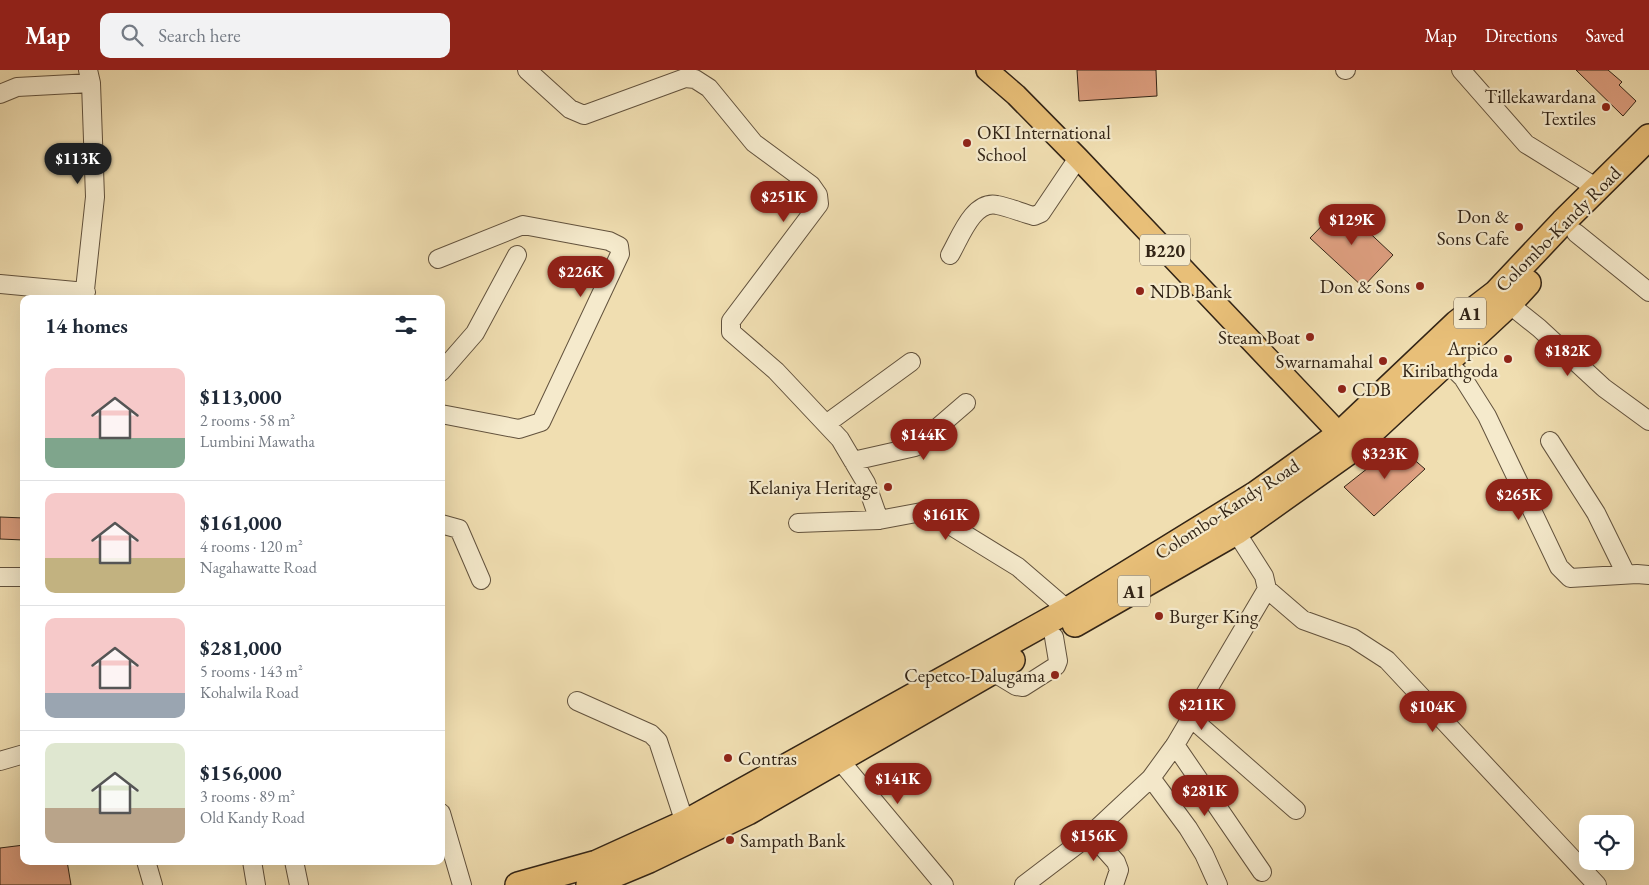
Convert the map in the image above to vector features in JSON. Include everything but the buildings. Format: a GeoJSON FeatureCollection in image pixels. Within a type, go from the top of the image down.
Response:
{"type":"FeatureCollection","features":[{"type":"Feature","properties":{"kind":"highway","name":"Colombo-Kandy Road"},"geometry":{"type":"LineString","coordinates":[[589,885],[649,860],[748,812],[833,752],[1073,616],[1236,532],[1447,362],[1509,304],[1576,233],[1603,193],[1649,137]]}},
{"type":"Feature","properties":{"kind":"highway","name":"Colombo-Kandy Road"},"geometry":{"type":"LineString","coordinates":[[518,885],[597,863],[685,823],[993,672],[1054,637],[1073,616],[1256,494],[1347,441],[1457,323],[1496,293],[1603,193],[1649,158]]}},
{"type":"Feature","properties":{"kind":"main road","name":"B220"},"geometry":{"type":"LineString","coordinates":[[987,70],[1016,95],[1078,158],[1347,441]]}},
{"type":"Feature","properties":{"kind":"street"},"geometry":{"type":"LineString","coordinates":[[528,70],[570,109],[584,115],[684,78],[695,79],[709,88],[754,143],[811,185],[818,195],[819,204],[731,321],[730,332],[776,371],[840,439],[866,483],[879,520]]}},
{"type":"Feature","properties":{"kind":"street"},"geometry":{"type":"LineString","coordinates":[[1461,70],[1526,144],[1603,193]]}},
{"type":"Feature","properties":{"kind":"street"},"geometry":{"type":"LineString","coordinates":[[0,94],[17,87],[89,77],[95,197],[85,295],[0,284]]}},
{"type":"Feature","properties":{"kind":"street"},"geometry":{"type":"LineString","coordinates":[[950,255],[975,212],[984,205],[996,204],[1034,216],[1040,213],[1078,158]]}},
{"type":"Feature","properties":{"kind":"street"},"geometry":{"type":"LineString","coordinates":[[438,259],[523,225],[609,242],[619,246],[620,254],[541,422],[519,429],[445,415]]}},
{"type":"Feature","properties":{"kind":"street"},"geometry":{"type":"LineString","coordinates":[[1576,233],[1649,292]]}},
{"type":"Feature","properties":{"kind":"street"},"geometry":{"type":"LineString","coordinates":[[445,367],[475,333],[517,255]]}},
{"type":"Feature","properties":{"kind":"street"},"geometry":{"type":"LineString","coordinates":[[1509,304],[1539,328],[1604,388],[1649,421]]}},
{"type":"Feature","properties":{"kind":"street"},"geometry":{"type":"LineString","coordinates":[[826,424],[912,362]]}},
{"type":"Feature","properties":{"kind":"street"},"geometry":{"type":"LineString","coordinates":[[1447,362],[1463,378],[1487,416],[1560,567],[1570,578],[1626,574],[1649,575]]}},
{"type":"Feature","properties":{"kind":"street"},"geometry":{"type":"LineString","coordinates":[[853,461],[915,447],[966,403]]}},
{"type":"Feature","properties":{"kind":"street"},"geometry":{"type":"LineString","coordinates":[[1550,441],[1596,513],[1626,574]]}},
{"type":"Feature","properties":{"kind":"street"},"geometry":{"type":"LineString","coordinates":[[798,523],[879,520],[927,512],[934,514],[1018,567],[1073,616]]}},
{"type":"Feature","properties":{"kind":"street"},"geometry":{"type":"LineString","coordinates":[[445,525],[459,529],[481,580]]}},
{"type":"Feature","properties":{"kind":"street"},"geometry":{"type":"LineString","coordinates":[[1236,532],[1264,576],[1267,590],[1303,620],[1353,638],[1387,660],[1597,885]]}},
{"type":"Feature","properties":{"kind":"street"},"geometry":{"type":"LineString","coordinates":[[0,577],[20,577]]}},
{"type":"Feature","properties":{"kind":"street"},"geometry":{"type":"LineString","coordinates":[[1024,885],[1092,834],[1151,778],[1175,745],[1267,590]]}},
{"type":"Feature","properties":{"kind":"street"},"geometry":{"type":"LineString","coordinates":[[577,701],[651,734],[658,741],[685,823]]}},
{"type":"Feature","properties":{"kind":"street"},"geometry":{"type":"LineString","coordinates":[[1191,718],[1296,810]]}},
{"type":"Feature","properties":{"kind":"street"},"geometry":{"type":"LineString","coordinates":[[1175,745],[1262,872]]}},
{"type":"Feature","properties":{"kind":"street"},"geometry":{"type":"LineString","coordinates":[[833,752],[944,885]]}},
{"type":"Feature","properties":{"kind":"street"},"geometry":{"type":"LineString","coordinates":[[0,762],[20,755]]}},
{"type":"Feature","properties":{"kind":"street"},"geometry":{"type":"LineString","coordinates":[[1151,778],[1188,828],[1204,854],[1218,885]]}},
{"type":"Feature","properties":{"kind":"street"},"geometry":{"type":"LineString","coordinates":[[445,827],[462,885]]}},
{"type":"Feature","properties":{"kind":"street"},"geometry":{"type":"LineString","coordinates":[[1092,834],[1116,862],[1118,870],[1114,885]]}},
{"type":"Feature","properties":{"kind":"street"},"geometry":{"type":"LineString","coordinates":[[147,865],[152,885]]}},
{"type":"Feature","properties":{"kind":"street"},"geometry":{"type":"LineString","coordinates":[[253,865],[256,885]]}},
{"type":"Feature","properties":{"kind":"street"},"geometry":{"type":"LineString","coordinates":[[295,865],[299,885]]}},
{"type":"Feature","properties":{"kind":"place","name":"Tillekawardana Textiles"},"geometry":{"type":"Point","coordinates":[1606,107]}},
{"type":"Feature","properties":{"kind":"place","name":"OKI International School"},"geometry":{"type":"Point","coordinates":[967,143]}},
{"type":"Feature","properties":{"kind":"place","name":"Don & Sons Cafe"},"geometry":{"type":"Point","coordinates":[1519,227]}},
{"type":"Feature","properties":{"kind":"place","name":"Don & Sons"},"geometry":{"type":"Point","coordinates":[1420,286]}},
{"type":"Feature","properties":{"kind":"place","name":"NDB Bank"},"geometry":{"type":"Point","coordinates":[1140,291]}},
{"type":"Feature","properties":{"kind":"place","name":"Steam Boat"},"geometry":{"type":"Point","coordinates":[1310,337]}},
{"type":"Feature","properties":{"kind":"place","name":"Arpico Kiribathgoda"},"geometry":{"type":"Point","coordinates":[1508,359]}},
{"type":"Feature","properties":{"kind":"place","name":"Swarnamahal"},"geometry":{"type":"Point","coordinates":[1383,361]}},
{"type":"Feature","properties":{"kind":"place","name":"CDB"},"geometry":{"type":"Point","coordinates":[1342,389]}},
{"type":"Feature","properties":{"kind":"place","name":"Kelaniya Heritage"},"geometry":{"type":"Point","coordinates":[888,487]}},
{"type":"Feature","properties":{"kind":"place","name":"Burger King"},"geometry":{"type":"Point","coordinates":[1159,616]}},
{"type":"Feature","properties":{"kind":"place","name":"Cepetco-Dalugama"},"geometry":{"type":"Point","coordinates":[1055,675]}},
{"type":"Feature","properties":{"kind":"place","name":"Contras"},"geometry":{"type":"Point","coordinates":[728,758]}},
{"type":"Feature","properties":{"kind":"place","name":"Sampath Bank"},"geometry":{"type":"Point","coordinates":[730,840]}}]}
